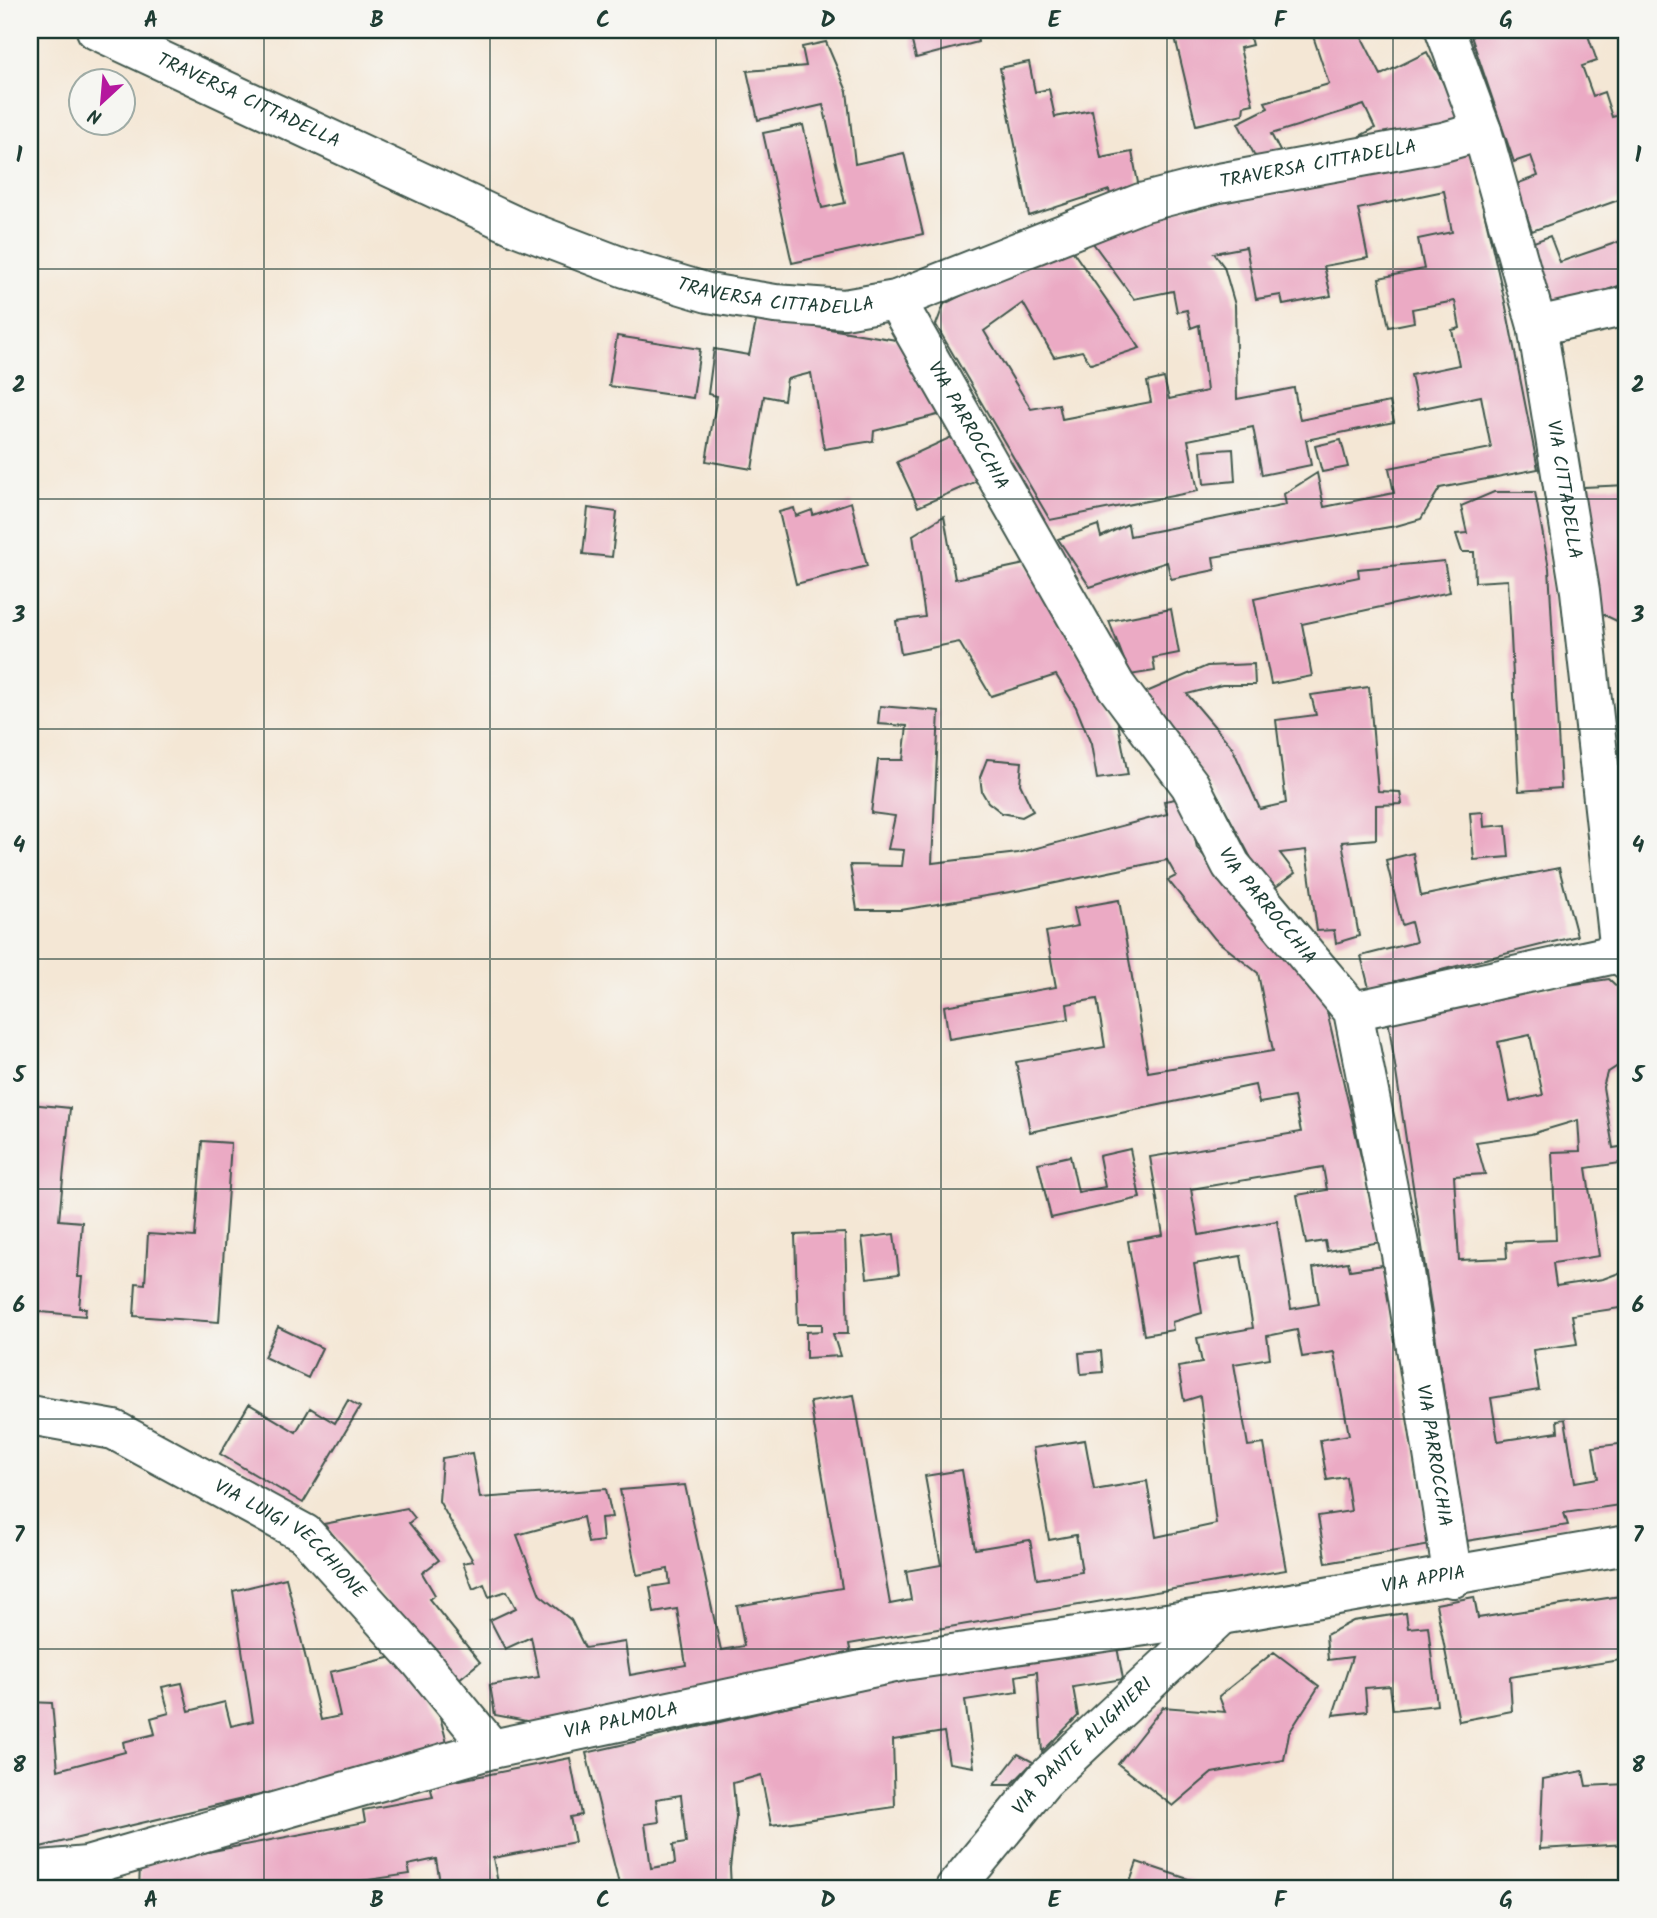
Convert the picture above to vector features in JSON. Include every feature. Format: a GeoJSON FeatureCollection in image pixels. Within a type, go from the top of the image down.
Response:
{"type":"FeatureCollection","features":[{"type":"Feature","properties":{"kind":"street","name":"TRAVERSA CITTADELLA"},"geometry":{"type":"LineString","coordinates":[[96,30],[520,228],[625,268],[708,293],[775,304],[844,309],[896,300],[1141,203],[1219,183],[1443,142],[1482,131]]}},
{"type":"Feature","properties":{"kind":"street","name":"VIA CITTADELLA"},"geometry":{"type":"LineString","coordinates":[[1446,30],[1482,131],[1537,326],[1580,590],[1624,957]]}},
{"type":"Feature","properties":{"kind":"street","name":"VIA PARROCCHIA"},"geometry":{"type":"LineString","coordinates":[[896,300],[1116,686],[1190,785],[1231,864],[1353,1011],[1401,1254],[1453,1577]]}},
{"type":"Feature","properties":{"kind":"street"},"geometry":{"type":"LineString","coordinates":[[1537,326],[1627,306]]}},
{"type":"Feature","properties":{"kind":"street"},"geometry":{"type":"LineString","coordinates":[[1353,1011],[1624,957]]}},
{"type":"Feature","properties":{"kind":"street","name":"VIA LUIGI VECCHIONE"},"geometry":{"type":"LineString","coordinates":[[30,1415],[114,1430],[305,1534],[420,1661],[492,1749]]}},
{"type":"Feature","properties":{"kind":"street","name":"VIA APPIA"},"geometry":{"type":"LineString","coordinates":[[1221,1615],[1627,1545]]}},
{"type":"Feature","properties":{"kind":"street","name":"VIA PALMOLA"},"geometry":{"type":"LineString","coordinates":[[30,1871],[87,1866],[492,1749],[904,1661],[1221,1615]]}},
{"type":"Feature","properties":{"kind":"street","name":"VIA DANTE ALIGHIERI"},"geometry":{"type":"LineString","coordinates":[[955,1888],[1044,1780],[1221,1615]]}},
{"type":"Feature","properties":{"kind":"building"},"geometry":{"type":"Polygon","coordinates":[[[909,30],[976,30],[978,42],[916,58],[909,30]]]}},
{"type":"Feature","properties":{"kind":"building"},"geometry":{"type":"Polygon","coordinates":[[[1187,30],[1248,30],[1252,45],[1240,48],[1253,104],[1244,106],[1243,114],[1196,125],[1174,33],[1187,30]]]}},
{"type":"Feature","properties":{"kind":"building"},"geometry":{"type":"Polygon","coordinates":[[[1311,30],[1358,30],[1381,75],[1427,52],[1462,119],[1366,148],[1360,136],[1375,128],[1364,105],[1271,134],[1281,153],[1259,164],[1238,123],[1268,108],[1265,102],[1329,84],[1311,30]]]}},
{"type":"Feature","properties":{"kind":"building"},"geometry":{"type":"Polygon","coordinates":[[[1469,30],[1586,30],[1597,61],[1582,66],[1593,96],[1604,92],[1612,117],[1627,113],[1627,197],[1532,231],[1516,184],[1538,176],[1531,156],[1514,162],[1469,30]]]}},
{"type":"Feature","properties":{"kind":"building"},"geometry":{"type":"Polygon","coordinates":[[[826,42],[847,91],[855,164],[904,153],[923,234],[792,263],[763,133],[803,125],[822,208],[845,203],[823,105],[758,120],[747,71],[806,66],[802,47],[826,42]]]}},
{"type":"Feature","properties":{"kind":"building"},"geometry":{"type":"Polygon","coordinates":[[[1029,62],[1035,92],[1049,89],[1055,117],[1092,110],[1101,158],[1132,152],[1140,193],[1111,199],[1109,190],[1029,216],[1000,68],[1029,62]]]}},
{"type":"Feature","properties":{"kind":"building"},"geometry":{"type":"Polygon","coordinates":[[[1470,151],[1505,302],[1538,469],[1440,488],[1421,519],[1396,526],[1213,557],[1215,570],[1171,579],[1167,562],[1090,587],[1058,539],[1098,525],[1101,537],[1128,524],[1130,536],[1286,505],[1284,494],[1317,473],[1324,507],[1394,493],[1389,468],[1491,448],[1481,396],[1418,409],[1411,375],[1459,365],[1452,330],[1460,328],[1455,301],[1412,309],[1414,322],[1389,327],[1379,278],[1424,269],[1418,239],[1452,232],[1444,191],[1358,209],[1368,258],[1324,266],[1331,296],[1283,305],[1281,295],[1256,299],[1246,247],[1214,253],[1224,267],[1235,305],[1237,399],[1294,388],[1300,420],[1390,402],[1394,422],[1306,440],[1311,465],[1262,475],[1253,427],[1188,440],[1198,491],[1050,520],[936,325],[944,304],[1067,243],[1140,348],[1091,364],[1082,351],[1054,357],[1023,303],[984,331],[1031,409],[1059,404],[1062,419],[1151,402],[1147,382],[1164,378],[1169,399],[1207,391],[1199,325],[1191,328],[1187,310],[1177,312],[1173,291],[1134,299],[1090,239],[1149,215],[1470,151]]]}},
{"type":"Feature","properties":{"kind":"building"},"geometry":{"type":"Polygon","coordinates":[[[1550,236],[1560,262],[1627,239],[1627,283],[1553,309],[1531,243],[1550,236]]]}},
{"type":"Feature","properties":{"kind":"building"},"geometry":{"type":"Polygon","coordinates":[[[757,317],[902,341],[945,413],[874,431],[873,441],[824,449],[811,373],[787,379],[784,400],[764,396],[752,469],[706,461],[717,396],[708,394],[714,349],[749,355],[757,317]]]}},
{"type":"Feature","properties":{"kind":"building"},"geometry":{"type":"Polygon","coordinates":[[[617,336],[700,349],[693,398],[609,386],[617,336]]]}},
{"type":"Feature","properties":{"kind":"building"},"geometry":{"type":"Polygon","coordinates":[[[958,434],[979,480],[918,507],[897,462],[958,434]]]}},
{"type":"Feature","properties":{"kind":"building"},"geometry":{"type":"Polygon","coordinates":[[[1341,440],[1348,467],[1322,472],[1315,446],[1341,440]]]}},
{"type":"Feature","properties":{"kind":"building"},"geometry":{"type":"Polygon","coordinates":[[[1233,449],[1235,481],[1204,484],[1201,451],[1233,449]]]}},
{"type":"Feature","properties":{"kind":"building"},"geometry":{"type":"Polygon","coordinates":[[[1627,485],[1627,626],[1590,608],[1584,487],[1627,485]]]}},
{"type":"Feature","properties":{"kind":"building"},"geometry":{"type":"Polygon","coordinates":[[[1494,492],[1535,492],[1549,568],[1561,788],[1519,791],[1508,580],[1475,582],[1474,552],[1462,552],[1456,534],[1467,533],[1461,506],[1494,492]]]}},
{"type":"Feature","properties":{"kind":"building"},"geometry":{"type":"Polygon","coordinates":[[[851,502],[867,566],[796,584],[779,512],[794,508],[796,516],[812,510],[813,515],[851,502]]]}},
{"type":"Feature","properties":{"kind":"building"},"geometry":{"type":"Polygon","coordinates":[[[588,508],[617,512],[612,557],[583,554],[588,508]]]}},
{"type":"Feature","properties":{"kind":"building"},"geometry":{"type":"Polygon","coordinates":[[[944,516],[955,579],[1025,564],[1117,718],[1128,775],[1097,779],[1091,744],[1076,707],[1056,675],[991,696],[959,642],[901,654],[896,621],[925,617],[913,535],[944,516]]]}},
{"type":"Feature","properties":{"kind":"building"},"geometry":{"type":"Polygon","coordinates":[[[1444,561],[1450,592],[1302,624],[1312,676],[1271,684],[1254,599],[1359,577],[1358,569],[1444,561]]]}},
{"type":"Feature","properties":{"kind":"building"},"geometry":{"type":"Polygon","coordinates":[[[1171,609],[1179,653],[1153,658],[1155,671],[1130,675],[1109,621],[1171,609]]]}},
{"type":"Feature","properties":{"kind":"building"},"geometry":{"type":"Polygon","coordinates":[[[1254,664],[1255,685],[1222,685],[1187,694],[1232,747],[1260,809],[1286,803],[1276,720],[1316,715],[1311,695],[1369,687],[1378,791],[1400,792],[1402,804],[1376,805],[1376,839],[1342,842],[1359,936],[1336,943],[1334,930],[1317,931],[1306,850],[1280,853],[1295,873],[1269,892],[1218,796],[1142,694],[1207,666],[1254,664]]]}},
{"type":"Feature","properties":{"kind":"building"},"geometry":{"type":"Polygon","coordinates":[[[880,706],[939,711],[932,863],[1018,853],[1167,814],[1164,801],[1187,797],[1197,848],[1321,986],[1381,1242],[1327,1251],[1325,1241],[1306,1244],[1297,1195],[1327,1190],[1323,1167],[1191,1189],[1199,1235],[1277,1221],[1291,1309],[1319,1304],[1313,1268],[1348,1262],[1350,1270],[1383,1265],[1431,1545],[1326,1563],[1318,1516],[1351,1511],[1346,1477],[1327,1480],[1320,1440],[1349,1435],[1334,1352],[1302,1357],[1297,1330],[1267,1336],[1270,1358],[1234,1364],[1248,1446],[1264,1444],[1286,1570],[849,1644],[852,1659],[553,1726],[495,1715],[490,1685],[539,1677],[531,1637],[505,1649],[490,1620],[516,1608],[507,1591],[489,1597],[484,1584],[473,1589],[463,1563],[473,1561],[439,1501],[442,1458],[472,1453],[480,1498],[606,1489],[612,1517],[601,1518],[603,1541],[588,1543],[583,1517],[517,1535],[540,1595],[571,1620],[585,1648],[625,1642],[630,1675],[686,1665],[677,1609],[654,1613],[650,1587],[670,1584],[668,1569],[637,1575],[620,1490],[685,1485],[721,1650],[744,1646],[737,1606],[842,1588],[810,1402],[854,1395],[890,1604],[911,1600],[906,1571],[941,1565],[925,1476],[962,1470],[975,1549],[1030,1540],[1037,1579],[1082,1572],[1076,1535],[1049,1540],[1033,1448],[1085,1440],[1094,1490],[1147,1481],[1156,1537],[1216,1524],[1200,1396],[1184,1401],[1178,1367],[1202,1363],[1197,1338],[1253,1328],[1241,1256],[1194,1264],[1202,1313],[1172,1322],[1173,1330],[1144,1335],[1128,1241],[1163,1235],[1150,1157],[1301,1132],[1294,1097],[1259,1103],[1255,1085],[1030,1132],[1016,1062],[1105,1047],[1097,999],[1067,1004],[1069,1019],[949,1039],[944,1006],[1056,987],[1046,932],[1078,926],[1074,908],[1119,900],[1148,1072],[1273,1051],[1258,973],[1215,939],[1168,880],[1176,876],[1167,860],[1022,890],[901,910],[857,910],[850,865],[902,866],[904,850],[888,849],[895,816],[871,813],[878,760],[903,760],[907,726],[878,724],[880,706]]]}},
{"type":"Feature","properties":{"kind":"building"},"geometry":{"type":"Polygon","coordinates":[[[987,759],[1022,762],[1020,784],[1033,811],[1022,817],[1002,813],[988,802],[982,792],[980,777],[987,759]]]}},
{"type":"Feature","properties":{"kind":"building"},"geometry":{"type":"Polygon","coordinates":[[[1483,812],[1484,827],[1506,825],[1509,857],[1474,860],[1470,813],[1483,812]]]}},
{"type":"Feature","properties":{"kind":"building"},"geometry":{"type":"Polygon","coordinates":[[[1413,853],[1421,896],[1559,868],[1577,936],[1369,988],[1361,956],[1416,942],[1411,922],[1402,925],[1386,860],[1413,853]]]}},
{"type":"Feature","properties":{"kind":"building"},"geometry":{"type":"Polygon","coordinates":[[[1609,979],[1627,996],[1627,1060],[1607,1073],[1603,1087],[1613,1148],[1626,1146],[1627,1162],[1586,1168],[1599,1256],[1553,1263],[1556,1286],[1603,1279],[1627,1270],[1627,1307],[1572,1315],[1577,1344],[1533,1350],[1539,1390],[1491,1398],[1498,1441],[1558,1432],[1557,1420],[1565,1419],[1575,1482],[1598,1478],[1593,1447],[1627,1443],[1627,1504],[1564,1513],[1568,1525],[1466,1541],[1387,1012],[1609,979]],[[1530,1035],[1498,1042],[1510,1102],[1543,1095],[1530,1035]],[[1578,1120],[1531,1134],[1476,1142],[1485,1174],[1454,1176],[1459,1260],[1507,1258],[1506,1242],[1556,1240],[1552,1152],[1580,1151],[1578,1120]]]}},
{"type":"Feature","properties":{"kind":"building"},"geometry":{"type":"Polygon","coordinates":[[[30,1104],[70,1108],[59,1220],[82,1222],[78,1277],[82,1277],[79,1308],[86,1308],[85,1316],[30,1311],[30,1104]]]}},
{"type":"Feature","properties":{"kind":"building"},"geometry":{"type":"Polygon","coordinates":[[[202,1141],[231,1143],[219,1322],[134,1316],[136,1283],[145,1284],[148,1234],[195,1237],[202,1141]]]}},
{"type":"Feature","properties":{"kind":"building"},"geometry":{"type":"Polygon","coordinates":[[[1130,1149],[1140,1198],[1051,1218],[1038,1163],[1070,1156],[1078,1192],[1105,1187],[1099,1156],[1130,1149]]]}},
{"type":"Feature","properties":{"kind":"building"},"geometry":{"type":"Polygon","coordinates":[[[845,1233],[848,1334],[833,1334],[840,1356],[806,1358],[806,1332],[822,1331],[822,1324],[798,1324],[795,1235],[845,1233]]]}},
{"type":"Feature","properties":{"kind":"building"},"geometry":{"type":"Polygon","coordinates":[[[894,1234],[899,1274],[867,1278],[862,1238],[894,1234]]]}},
{"type":"Feature","properties":{"kind":"building"},"geometry":{"type":"Polygon","coordinates":[[[278,1327],[322,1348],[308,1378],[264,1357],[278,1327]]]}},
{"type":"Feature","properties":{"kind":"building"},"geometry":{"type":"Polygon","coordinates":[[[1101,1351],[1103,1372],[1081,1374],[1079,1353],[1101,1351]]]}},
{"type":"Feature","properties":{"kind":"building"},"geometry":{"type":"Polygon","coordinates":[[[348,1400],[360,1407],[303,1503],[220,1454],[249,1404],[296,1432],[310,1408],[335,1423],[348,1400]]]}},
{"type":"Feature","properties":{"kind":"building"},"geometry":{"type":"Polygon","coordinates":[[[407,1508],[415,1518],[409,1523],[439,1560],[422,1573],[435,1595],[429,1599],[480,1662],[453,1684],[324,1524],[407,1508]]]}},
{"type":"Feature","properties":{"kind":"building"},"geometry":{"type":"Polygon","coordinates":[[[286,1578],[321,1720],[340,1716],[330,1672],[406,1654],[434,1695],[449,1750],[36,1848],[30,1781],[30,1702],[52,1703],[58,1770],[125,1752],[123,1742],[155,1734],[151,1718],[169,1713],[162,1687],[182,1683],[189,1711],[225,1702],[231,1726],[253,1721],[233,1591],[286,1578]]]}},
{"type":"Feature","properties":{"kind":"building"},"geometry":{"type":"Polygon","coordinates":[[[1627,1595],[1627,1659],[1510,1677],[1512,1711],[1459,1721],[1436,1604],[1474,1597],[1478,1618],[1627,1595]]]}},
{"type":"Feature","properties":{"kind":"building"},"geometry":{"type":"Polygon","coordinates":[[[1406,1613],[1408,1628],[1428,1626],[1437,1705],[1393,1710],[1390,1686],[1365,1688],[1367,1711],[1333,1715],[1352,1657],[1328,1660],[1326,1635],[1353,1621],[1406,1613]]]}},
{"type":"Feature","properties":{"kind":"building"},"geometry":{"type":"Polygon","coordinates":[[[1117,1647],[1123,1679],[1073,1687],[1078,1716],[1042,1752],[1037,1672],[1016,1676],[1018,1692],[965,1700],[974,1767],[949,1763],[944,1732],[893,1740],[895,1807],[771,1825],[761,1775],[733,1783],[736,1817],[730,1868],[731,1888],[620,1888],[586,1753],[884,1684],[1117,1647]],[[681,1795],[656,1799],[659,1822],[645,1824],[651,1868],[675,1864],[673,1845],[686,1843],[681,1795]]]}},
{"type":"Feature","properties":{"kind":"building"},"geometry":{"type":"Polygon","coordinates":[[[1274,1652],[1319,1686],[1289,1733],[1284,1760],[1212,1773],[1173,1806],[1118,1764],[1163,1707],[1225,1712],[1219,1696],[1274,1652]]]}},
{"type":"Feature","properties":{"kind":"building"},"geometry":{"type":"Polygon","coordinates":[[[1018,1754],[1033,1762],[1011,1785],[994,1785],[1018,1754]]]}},
{"type":"Feature","properties":{"kind":"building"},"geometry":{"type":"Polygon","coordinates":[[[570,1758],[581,1815],[570,1817],[575,1842],[493,1858],[499,1888],[441,1888],[436,1859],[408,1865],[410,1874],[333,1885],[333,1888],[139,1888],[140,1865],[365,1822],[363,1810],[433,1797],[430,1786],[570,1758]]]}},
{"type":"Feature","properties":{"kind":"building"},"geometry":{"type":"Polygon","coordinates":[[[1583,1771],[1586,1786],[1627,1784],[1627,1844],[1540,1849],[1543,1779],[1583,1771]]]}},
{"type":"Feature","properties":{"kind":"building"},"geometry":{"type":"Polygon","coordinates":[[[1137,1862],[1194,1881],[1192,1888],[1128,1888],[1137,1862]]]}}]}
